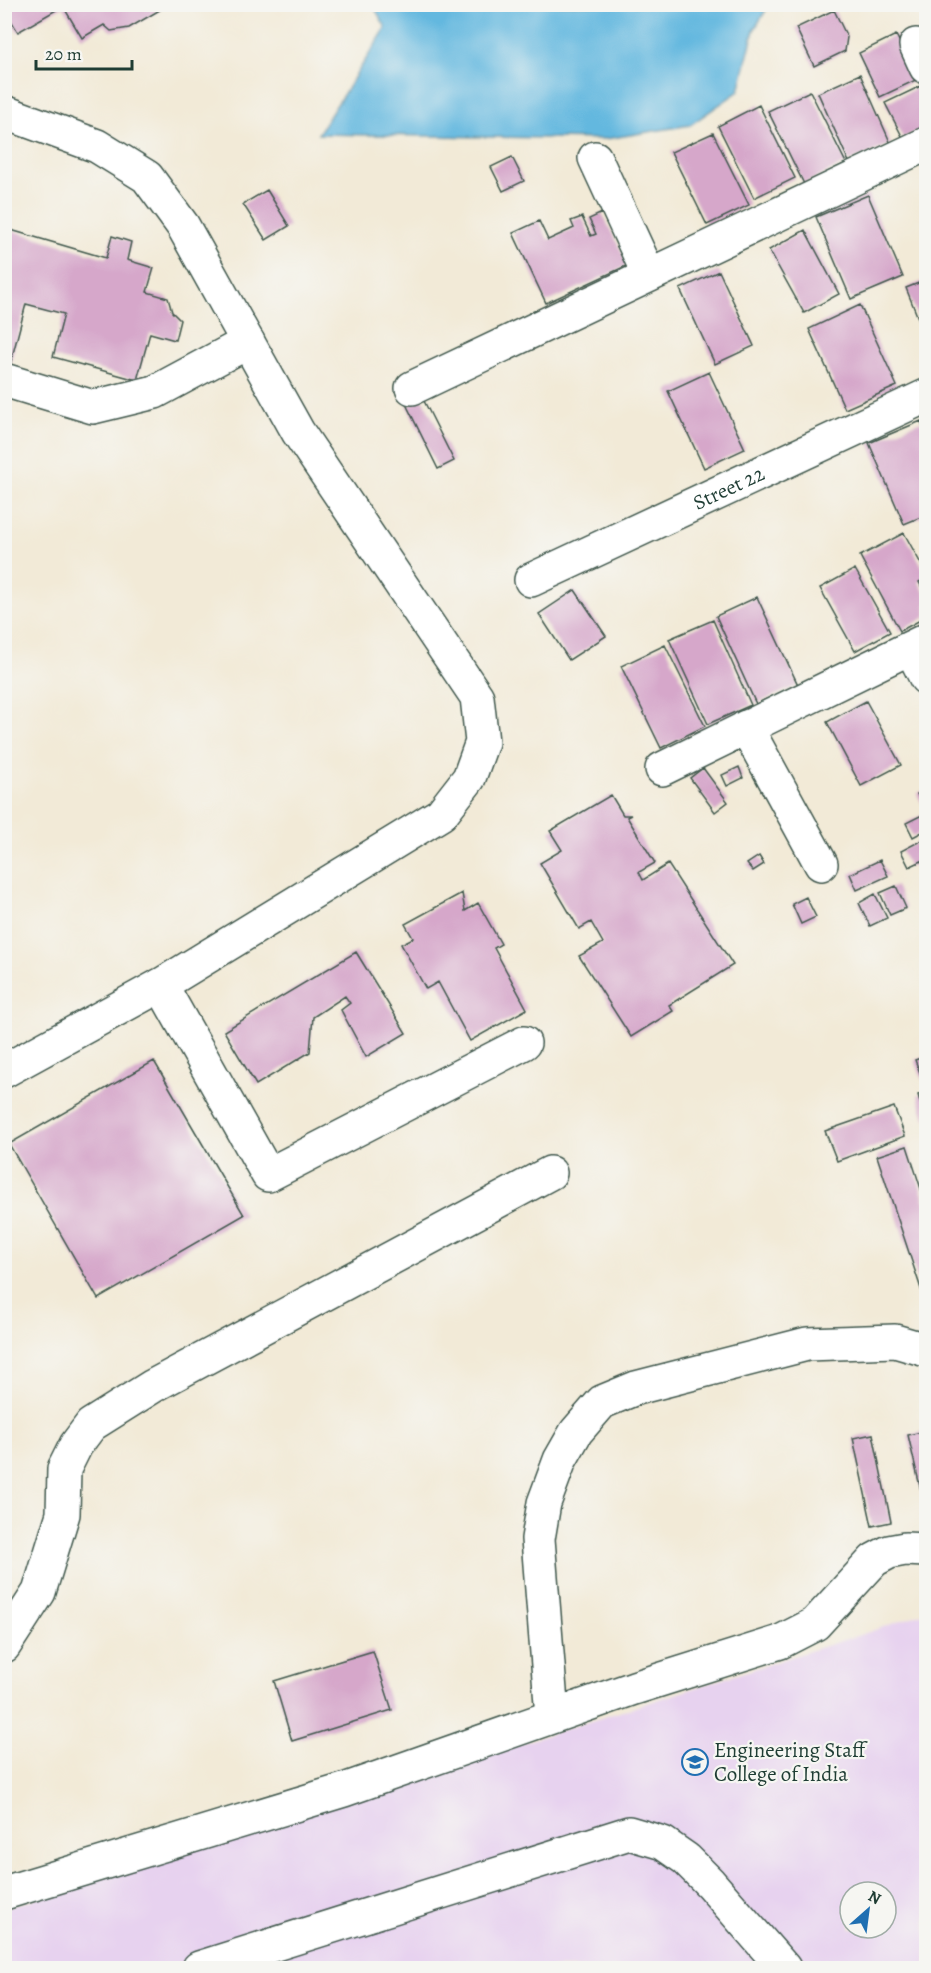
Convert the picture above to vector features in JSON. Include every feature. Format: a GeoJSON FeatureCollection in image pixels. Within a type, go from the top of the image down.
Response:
{"type":"FeatureCollection","features":[{"type":"Feature","properties":{"kind":"street"},"geometry":{"type":"LineString","coordinates":[[4,112],[98,147],[147,177],[183,226],[298,432],[477,698],[482,742],[469,778],[441,814],[161,985],[4,1071]]}},
{"type":"Feature","properties":{"kind":"street"},"geometry":{"type":"LineString","coordinates":[[412,388],[927,144]]}},
{"type":"Feature","properties":{"kind":"street"},"geometry":{"type":"LineString","coordinates":[[595,158],[649,275]]}},
{"type":"Feature","properties":{"kind":"street"},"geometry":{"type":"LineString","coordinates":[[4,380],[93,407],[155,392],[248,342]]}},
{"type":"Feature","properties":{"kind":"street","name":"Street 22"},"geometry":{"type":"LineString","coordinates":[[531,580],[927,396]]}},
{"type":"Feature","properties":{"kind":"street"},"geometry":{"type":"LineString","coordinates":[[662,769],[919,644],[927,678]]}},
{"type":"Feature","properties":{"kind":"street"},"geometry":{"type":"LineString","coordinates":[[746,727],[821,864]]}},
{"type":"Feature","properties":{"kind":"street"},"geometry":{"type":"LineString","coordinates":[[161,985],[268,1175],[524,1043]]}},
{"type":"Feature","properties":{"kind":"street"},"geometry":{"type":"LineString","coordinates":[[4,1646],[39,1592],[63,1514],[64,1469],[76,1445],[91,1425],[153,1386],[550,1173]]}},
{"type":"Feature","properties":{"kind":"street"},"geometry":{"type":"LineString","coordinates":[[552,1716],[538,1539],[543,1503],[560,1460],[602,1402],[636,1388],[807,1344],[895,1341],[927,1350]]}},
{"type":"Feature","properties":{"kind":"street"},"geometry":{"type":"LineString","coordinates":[[4,1893],[344,1790],[634,1688],[780,1642],[815,1624],[874,1560],[889,1552],[927,1550]]}},
{"type":"Feature","properties":{"kind":"street"},"geometry":{"type":"LineString","coordinates":[[199,1968],[629,1833],[663,1843],[686,1859],[710,1883],[784,1968]]}},
{"type":"Feature","properties":{"kind":"shaded area","name":"Engineering Staff College of India"},"geometry":{"type":"Polygon","coordinates":[[[926,1612],[926,1968],[5,1968],[4,1909],[926,1612]]]}},
{"type":"Feature","properties":{"kind":"water"},"geometry":{"type":"Polygon","coordinates":[[[373,5],[769,5],[754,30],[739,91],[690,125],[606,139],[318,134],[386,28],[373,5]]]}},
{"type":"Feature","properties":{"kind":"building"},"geometry":{"type":"Polygon","coordinates":[[[4,4],[170,4],[129,28],[111,31],[104,25],[82,38],[63,6],[18,32],[4,9],[4,4]]]}},
{"type":"Feature","properties":{"kind":"building"},"geometry":{"type":"Polygon","coordinates":[[[834,10],[847,37],[845,51],[814,66],[796,28],[834,10]]]}},
{"type":"Feature","properties":{"kind":"building"},"geometry":{"type":"Polygon","coordinates":[[[896,35],[918,79],[880,97],[859,53],[896,35]]]}},
{"type":"Feature","properties":{"kind":"building"},"geometry":{"type":"Polygon","coordinates":[[[860,74],[891,144],[849,162],[818,93],[860,74]]]}},
{"type":"Feature","properties":{"kind":"building"},"geometry":{"type":"Polygon","coordinates":[[[925,84],[926,127],[903,138],[885,103],[925,84]]]}},
{"type":"Feature","properties":{"kind":"building"},"geometry":{"type":"Polygon","coordinates":[[[810,91],[846,163],[804,184],[768,111],[810,91]]]}},
{"type":"Feature","properties":{"kind":"building"},"geometry":{"type":"Polygon","coordinates":[[[759,105],[795,178],[754,198],[718,126],[759,105]]]}},
{"type":"Feature","properties":{"kind":"building"},"geometry":{"type":"Polygon","coordinates":[[[713,133],[749,205],[707,225],[671,152],[713,133]]]}},
{"type":"Feature","properties":{"kind":"building"},"geometry":{"type":"Polygon","coordinates":[[[512,157],[524,181],[503,191],[491,167],[512,157]]]}},
{"type":"Feature","properties":{"kind":"building"},"geometry":{"type":"Polygon","coordinates":[[[267,190],[289,226],[266,240],[243,204],[267,190]]]}},
{"type":"Feature","properties":{"kind":"building"},"geometry":{"type":"Polygon","coordinates":[[[868,195],[903,277],[851,299],[816,217],[868,195]]]}},
{"type":"Feature","properties":{"kind":"building"},"geometry":{"type":"Polygon","coordinates":[[[602,213],[628,265],[546,303],[513,233],[539,221],[548,240],[574,228],[571,221],[582,217],[591,236],[596,234],[589,219],[602,213]]]}},
{"type":"Feature","properties":{"kind":"building"},"geometry":{"type":"Polygon","coordinates":[[[4,228],[106,258],[112,236],[131,242],[127,260],[154,268],[147,292],[168,298],[172,312],[180,320],[175,340],[150,333],[137,380],[53,357],[64,314],[26,304],[10,365],[4,363],[4,228]]]}},
{"type":"Feature","properties":{"kind":"building"},"geometry":{"type":"Polygon","coordinates":[[[805,230],[839,294],[804,313],[769,250],[805,230]]]}},
{"type":"Feature","properties":{"kind":"building"},"geometry":{"type":"Polygon","coordinates":[[[719,271],[754,346],[715,364],[680,289],[719,271]]]}},
{"type":"Feature","properties":{"kind":"building"},"geometry":{"type":"Polygon","coordinates":[[[926,280],[926,338],[906,288],[926,280]]]}},
{"type":"Feature","properties":{"kind":"building"},"geometry":{"type":"Polygon","coordinates":[[[860,305],[897,386],[845,409],[809,329],[860,305]]]}},
{"type":"Feature","properties":{"kind":"building"},"geometry":{"type":"Polygon","coordinates":[[[709,372],[745,449],[704,468],[668,391],[709,372]]]}},
{"type":"Feature","properties":{"kind":"building"},"geometry":{"type":"Polygon","coordinates":[[[423,399],[454,461],[438,469],[407,406],[423,399]]]}},
{"type":"Feature","properties":{"kind":"building"},"geometry":{"type":"Polygon","coordinates":[[[921,421],[926,434],[926,515],[904,524],[869,443],[921,421]]]}},
{"type":"Feature","properties":{"kind":"building"},"geometry":{"type":"Polygon","coordinates":[[[904,533],[926,573],[926,578],[919,582],[926,595],[926,617],[900,631],[860,556],[904,533]]]}},
{"type":"Feature","properties":{"kind":"building"},"geometry":{"type":"Polygon","coordinates":[[[855,569],[890,632],[855,651],[820,588],[855,569]]]}},
{"type":"Feature","properties":{"kind":"building"},"geometry":{"type":"Polygon","coordinates":[[[575,590],[606,636],[569,660],[539,614],[575,590]]]}},
{"type":"Feature","properties":{"kind":"building"},"geometry":{"type":"Polygon","coordinates":[[[757,597],[798,685],[756,704],[716,616],[757,597]]]}},
{"type":"Feature","properties":{"kind":"building"},"geometry":{"type":"Polygon","coordinates":[[[713,620],[751,705],[708,724],[669,639],[713,620]]]}},
{"type":"Feature","properties":{"kind":"building"},"geometry":{"type":"Polygon","coordinates":[[[665,645],[705,726],[661,748],[621,666],[665,645]]]}},
{"type":"Feature","properties":{"kind":"building"},"geometry":{"type":"Polygon","coordinates":[[[866,701],[901,765],[861,786],[827,722],[866,701]]]}},
{"type":"Feature","properties":{"kind":"building"},"geometry":{"type":"Polygon","coordinates":[[[739,767],[743,778],[727,786],[722,775],[739,767]]]}},
{"type":"Feature","properties":{"kind":"building"},"geometry":{"type":"Polygon","coordinates":[[[703,768],[728,802],[715,812],[690,778],[703,768]]]}},
{"type":"Feature","properties":{"kind":"building"},"geometry":{"type":"Polygon","coordinates":[[[926,789],[926,811],[917,794],[926,789]]]}},
{"type":"Feature","properties":{"kind":"building"},"geometry":{"type":"Polygon","coordinates":[[[611,795],[623,815],[631,815],[627,817],[655,863],[639,872],[643,880],[668,864],[733,965],[669,1005],[673,1011],[631,1037],[579,956],[603,943],[591,922],[579,929],[540,863],[562,850],[550,831],[611,795]]]}},
{"type":"Feature","properties":{"kind":"building"},"geometry":{"type":"Polygon","coordinates":[[[924,814],[926,830],[913,837],[906,823],[924,814]]]}},
{"type":"Feature","properties":{"kind":"building"},"geometry":{"type":"Polygon","coordinates":[[[926,838],[926,859],[909,867],[901,851],[926,838]]]}},
{"type":"Feature","properties":{"kind":"building"},"geometry":{"type":"Polygon","coordinates":[[[759,856],[764,864],[753,871],[747,864],[759,856]]]}},
{"type":"Feature","properties":{"kind":"building"},"geometry":{"type":"Polygon","coordinates":[[[880,860],[888,876],[857,890],[850,874],[880,860]]]}},
{"type":"Feature","properties":{"kind":"building"},"geometry":{"type":"Polygon","coordinates":[[[896,886],[906,908],[890,915],[880,893],[896,886]]]}},
{"type":"Feature","properties":{"kind":"building"},"geometry":{"type":"Polygon","coordinates":[[[462,893],[465,911],[478,903],[501,944],[494,948],[527,1009],[470,1041],[438,982],[426,989],[401,944],[413,938],[405,924],[462,893]]]}},
{"type":"Feature","properties":{"kind":"building"},"geometry":{"type":"Polygon","coordinates":[[[875,894],[887,918],[870,926],[859,903],[875,894]]]}},
{"type":"Feature","properties":{"kind":"building"},"geometry":{"type":"Polygon","coordinates":[[[806,897],[816,917],[801,924],[792,904],[806,897]]]}},
{"type":"Feature","properties":{"kind":"building"},"geometry":{"type":"Polygon","coordinates":[[[356,952],[406,1033],[366,1057],[341,1010],[350,1003],[345,996],[313,1017],[310,1052],[256,1085],[224,1031],[356,952]]]}},
{"type":"Feature","properties":{"kind":"building"},"geometry":{"type":"Polygon","coordinates":[[[926,1056],[926,1083],[924,1083],[915,1060],[926,1056]]]}},
{"type":"Feature","properties":{"kind":"building"},"geometry":{"type":"Polygon","coordinates":[[[154,1061],[244,1215],[98,1299],[9,1144],[154,1061]]]}},
{"type":"Feature","properties":{"kind":"building"},"geometry":{"type":"Polygon","coordinates":[[[926,1092],[926,1122],[918,1095],[926,1092]]]}},
{"type":"Feature","properties":{"kind":"building"},"geometry":{"type":"Polygon","coordinates":[[[894,1107],[905,1136],[837,1161],[825,1131],[894,1107]]]}},
{"type":"Feature","properties":{"kind":"building"},"geometry":{"type":"Polygon","coordinates":[[[907,1146],[926,1204],[926,1304],[877,1156],[907,1146]]]}},
{"type":"Feature","properties":{"kind":"building"},"geometry":{"type":"Polygon","coordinates":[[[926,1431],[926,1494],[922,1495],[908,1435],[926,1431]]]}},
{"type":"Feature","properties":{"kind":"building"},"geometry":{"type":"Polygon","coordinates":[[[873,1434],[891,1522],[872,1526],[853,1438],[873,1434]]]}},
{"type":"Feature","properties":{"kind":"building"},"geometry":{"type":"Polygon","coordinates":[[[373,1651],[392,1710],[292,1741],[274,1681],[373,1651]]]}},
{"type":"Feature","properties":{"kind":"place","name":"Engineering Staff College of India"},"geometry":{"type":"Point","coordinates":[695,1762]}}]}
